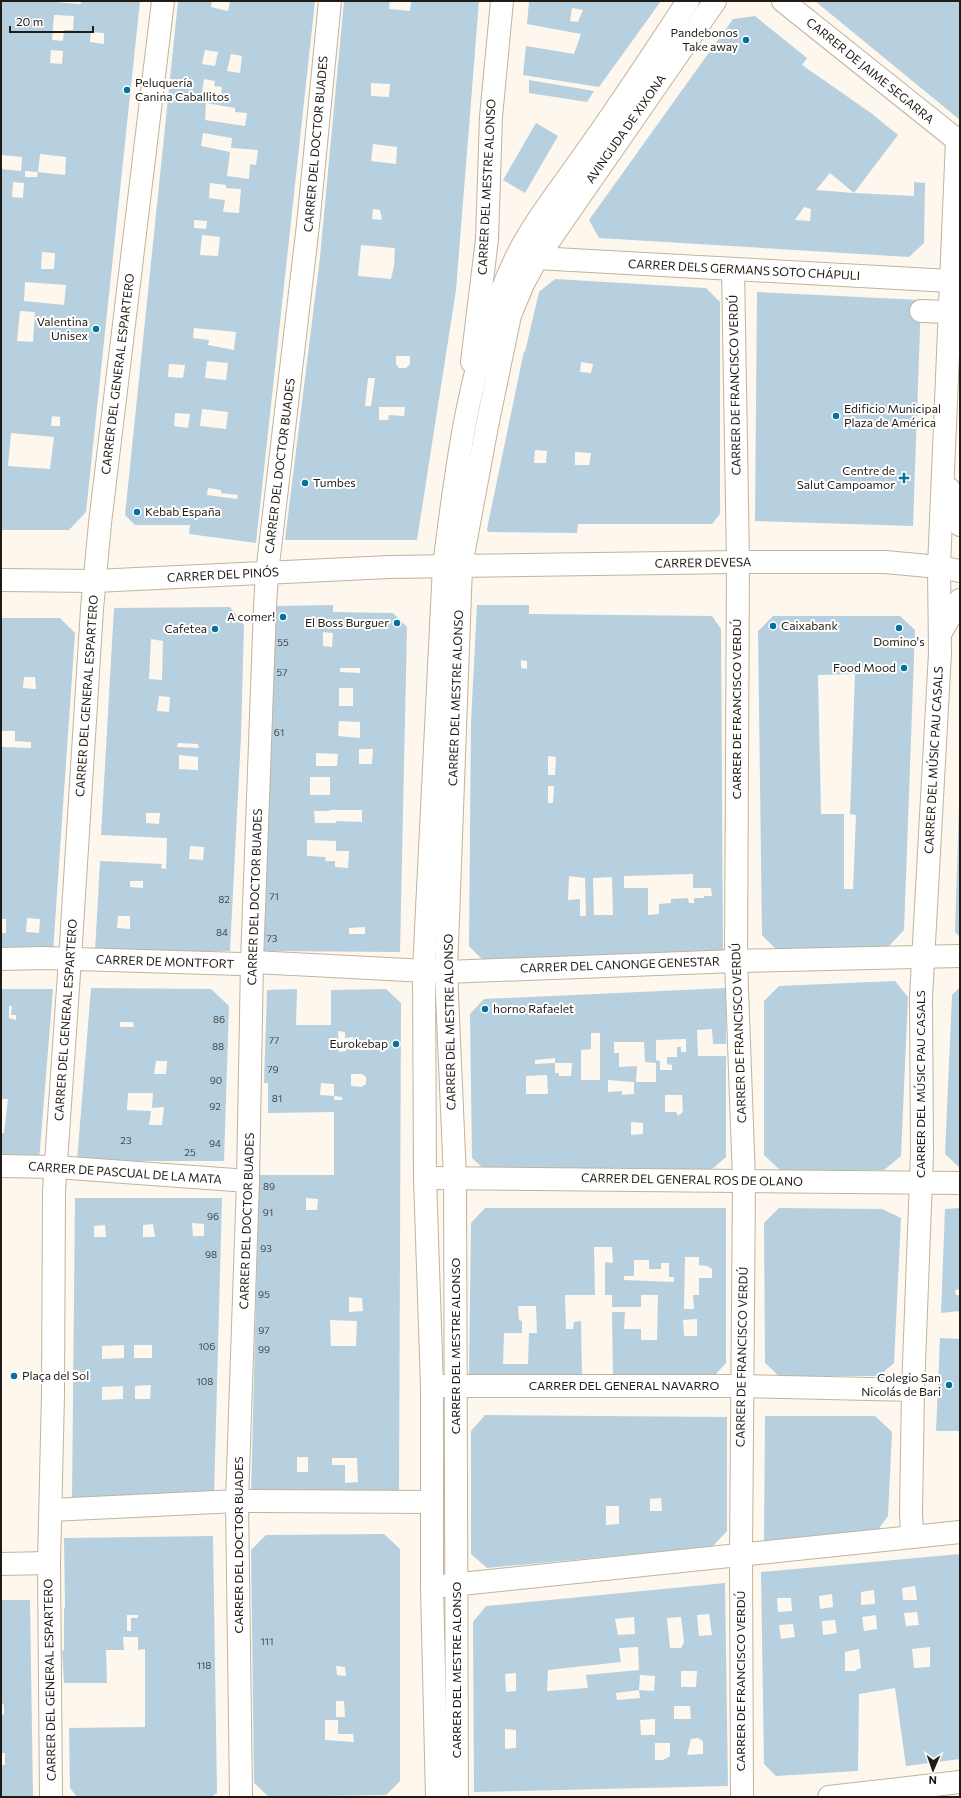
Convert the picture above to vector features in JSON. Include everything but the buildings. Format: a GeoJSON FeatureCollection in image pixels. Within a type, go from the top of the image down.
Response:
{"type":"FeatureCollection","features":[{"type":"Feature","properties":{"kind":"street","name":"CARRER DEL GENERAL ESPARTERO"},"geometry":{"type":"LineString","coordinates":[[50,1510],[53,1395],[54,1190],[95,581],[101,515],[163,1]]}},
{"type":"Feature","properties":{"kind":"street","name":"CARRER DEL DOCTOR BUADES"},"geometry":{"type":"LineString","coordinates":[[241,1797],[238,1502],[248,1181],[252,962],[267,573],[308,225],[330,1]]}},
{"type":"Feature","properties":{"kind":"street","name":"CARRER DEL MESTRE ALONSO"},"geometry":{"type":"LineString","coordinates":[[437,1797],[432,1587],[432,1387],[425,1178],[424,970],[465,420],[487,239],[491,116],[502,1]]}},
{"type":"Feature","properties":{"kind":"street","name":"AVINGUDA DE XIXONA"},"geometry":{"type":"LineString","coordinates":[[527,258],[544,213],[619,106],[688,1]]}},
{"type":"Feature","properties":{"kind":"street","name":"AVINGUDA DE XIXONA"},"geometry":{"type":"LineString","coordinates":[[527,258],[715,1]]}},
{"type":"Feature","properties":{"kind":"street","name":"CARRER DE JAIME SEGARRA"},"geometry":{"type":"LineString","coordinates":[[783,1],[959,140]]}},
{"type":"Feature","properties":{"kind":"street"},"geometry":{"type":"LineString","coordinates":[[959,140],[950,281],[943,458],[952,507],[960,526]]}},
{"type":"Feature","properties":{"kind":"street","name":"CARRER DEL MESTRE ALONSO"},"geometry":{"type":"LineString","coordinates":[[465,420],[491,319],[527,258]]}},
{"type":"Feature","properties":{"kind":"street","name":"CARRER DEL MESTRE ALONSO"},"geometry":{"type":"LineString","coordinates":[[457,1797],[455,1178],[446,972],[453,566],[487,426],[510,315],[523,284],[527,258]]}},
{"type":"Feature","properties":{"kind":"street","name":"CARRER DELS GERMANS SOTO CHÁPULI"},"geometry":{"type":"LineString","coordinates":[[527,258],[950,281]]}},
{"type":"Feature","properties":{"kind":"street","name":"CARRER DE FRANCISCO VERDÚ"},"geometry":{"type":"LineString","coordinates":[[733,269],[738,562],[736,961],[744,1180],[741,1556],[742,1797]]}},
{"type":"Feature","properties":{"kind":"street"},"geometry":{"type":"LineString","coordinates":[[921,311],[949,312]]}},
{"type":"Feature","properties":{"kind":"street","name":"CARRER DEL MÚSIC PAU CASALS"},"geometry":{"type":"LineString","coordinates":[[912,1537],[913,1390],[921,1182],[923,956],[941,632],[950,569],[943,458]]}},
{"type":"Feature","properties":{"kind":"street","name":"CARRER DEVESA"},"geometry":{"type":"LineString","coordinates":[[453,566],[738,562],[885,562],[950,569]]}},
{"type":"Feature","properties":{"kind":"street","name":"CARRER DEL PINÓS"},"geometry":{"type":"LineString","coordinates":[[1,580],[95,581],[453,566]]}},
{"type":"Feature","properties":{"kind":"street","name":"CARRER DEL MÚSIC PAU CASALS"},"geometry":{"type":"LineString","coordinates":[[941,632],[960,600]]}},
{"type":"Feature","properties":{"kind":"street","name":"CARRER DEL CANONGE GENESTAR"},"geometry":{"type":"LineString","coordinates":[[424,970],[446,972],[736,961],[960,956]]}},
{"type":"Feature","properties":{"kind":"street","name":"CARRER DE MONTFORT"},"geometry":{"type":"LineString","coordinates":[[1,959],[70,959],[241,964],[252,962],[424,970]]}},
{"type":"Feature","properties":{"kind":"street","name":"CARRER DE PASCUAL DE LA MATA"},"geometry":{"type":"LineString","coordinates":[[1,1166],[56,1167],[248,1181]]}},
{"type":"Feature","properties":{"kind":"street","name":"CARRER DEL GENERAL ROS DE OLANO"},"geometry":{"type":"LineString","coordinates":[[425,1178],[960,1183]]}},
{"type":"Feature","properties":{"kind":"street","name":"CARRER DEL GENERAL NAVARRO"},"geometry":{"type":"LineString","coordinates":[[432,1387],[742,1386],[913,1390]]}},
{"type":"Feature","properties":{"kind":"street"},"geometry":{"type":"LineString","coordinates":[[1,1564],[49,1563],[50,1510],[238,1502],[432,1502]]}},
{"type":"Feature","properties":{"kind":"street"},"geometry":{"type":"LineString","coordinates":[[432,1587],[960,1532]]}},
{"type":"Feature","properties":{"kind":"street","name":"CARRER DEL GENERAL ESPARTERO"},"geometry":{"type":"LineString","coordinates":[[49,1563],[51,1797]]}},
{"type":"Feature","properties":{"kind":"street"},"geometry":{"type":"LineString","coordinates":[[829,1797],[960,1782]]}},
{"type":"Feature","properties":{"kind":"place","name":"Pandebonos Take away"},"geometry":{"type":"Point","coordinates":[746,40]}},
{"type":"Feature","properties":{"kind":"place","name":"Peluquería Canina Caballitos"},"geometry":{"type":"Point","coordinates":[127,90]}},
{"type":"Feature","properties":{"kind":"place","name":"Valentina Unisex"},"geometry":{"type":"Point","coordinates":[96,329]}},
{"type":"Feature","properties":{"kind":"place","name":"Edificio Municipal Plaza de América"},"geometry":{"type":"Point","coordinates":[836,416]}},
{"type":"Feature","properties":{"kind":"place","name":"Centre de Salut Campoamor"},"geometry":{"type":"Point","coordinates":[904,478]}},
{"type":"Feature","properties":{"kind":"place","name":"Tumbes"},"geometry":{"type":"Point","coordinates":[305,483]}},
{"type":"Feature","properties":{"kind":"place","name":"Kebab España"},"geometry":{"type":"Point","coordinates":[137,512]}},
{"type":"Feature","properties":{"kind":"place","name":"A comer!"},"geometry":{"type":"Point","coordinates":[283,617]}},
{"type":"Feature","properties":{"kind":"place","name":"El Boss Burguer"},"geometry":{"type":"Point","coordinates":[397,623]}},
{"type":"Feature","properties":{"kind":"place","name":"Caixabank"},"geometry":{"type":"Point","coordinates":[773,626]}},
{"type":"Feature","properties":{"kind":"place","name":"Domino's"},"geometry":{"type":"Point","coordinates":[899,628]}},
{"type":"Feature","properties":{"kind":"place","name":"Cafetea"},"geometry":{"type":"Point","coordinates":[215,629]}},
{"type":"Feature","properties":{"kind":"place","name":"Food Mood"},"geometry":{"type":"Point","coordinates":[904,668]}},
{"type":"Feature","properties":{"kind":"place","name":"horno Rafaelet"},"geometry":{"type":"Point","coordinates":[485,1009]}},
{"type":"Feature","properties":{"kind":"place","name":"Eurokebap"},"geometry":{"type":"Point","coordinates":[396,1044]}},
{"type":"Feature","properties":{"kind":"place","name":"Plaça del Sol"},"geometry":{"type":"Point","coordinates":[14,1376]}},
{"type":"Feature","properties":{"kind":"place","name":"Colegio San Nicolás de Bari"},"geometry":{"type":"Point","coordinates":[949,1385]}}]}
